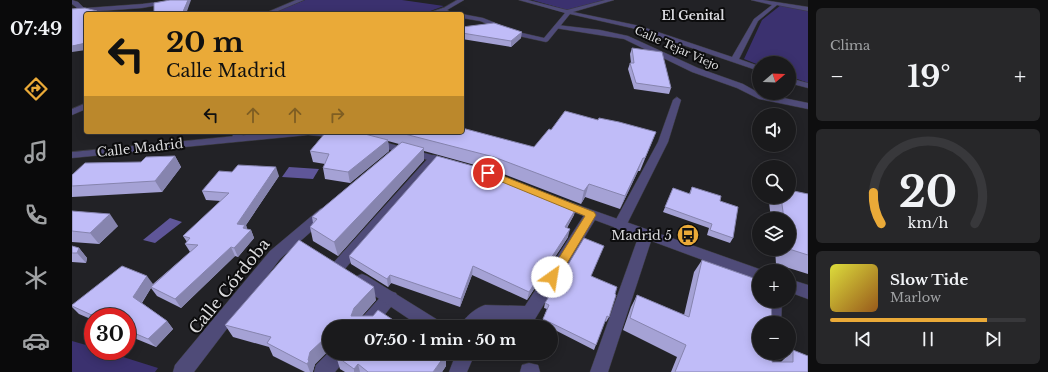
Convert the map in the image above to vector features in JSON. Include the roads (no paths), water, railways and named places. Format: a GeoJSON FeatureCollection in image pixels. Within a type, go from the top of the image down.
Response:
{"type":"FeatureCollection","features":[{"type":"Feature","properties":{"kind":"street"},"geometry":{"type":"LineString","coordinates":[[72,12],[142,6],[184,0]]}},
{"type":"Feature","properties":{"kind":"street"},"geometry":{"type":"LineString","coordinates":[[271,12],[300,0]]}},
{"type":"Feature","properties":{"kind":"street"},"geometry":{"type":"LineString","coordinates":[[436,12],[443,10],[461,0]]}},
{"type":"Feature","properties":{"kind":"street"},"geometry":{"type":"LineString","coordinates":[[522,0],[568,12],[638,27],[752,67]]}},
{"type":"Feature","properties":{"kind":"street"},"geometry":{"type":"LineString","coordinates":[[464,16],[488,22],[516,34],[546,40],[568,12],[611,0]]}},
{"type":"Feature","properties":{"kind":"street"},"geometry":{"type":"LineString","coordinates":[[754,0],[808,8]]}},
{"type":"Feature","properties":{"kind":"street"},"geometry":{"type":"LineString","coordinates":[[72,2],[76,3],[83,10]]}},
{"type":"Feature","properties":{"kind":"street"},"geometry":{"type":"LineString","coordinates":[[734,61],[756,20],[776,4]]}},
{"type":"Feature","properties":{"kind":"street"},"geometry":{"type":"LineString","coordinates":[[443,10],[448,12]]}},
{"type":"Feature","properties":{"kind":"street","name":"Calle Tejar Viejo"},"geometry":{"type":"LineString","coordinates":[[557,27],[626,37],[695,70],[740,86],[762,97],[808,106]]}},
{"type":"Feature","properties":{"kind":"street"},"geometry":{"type":"LineString","coordinates":[[796,82],[808,86]]}},
{"type":"Feature","properties":{"kind":"street"},"geometry":{"type":"LineString","coordinates":[[620,225],[663,142],[677,100]]}},
{"type":"Feature","properties":{"kind":"street"},"geometry":{"type":"LineString","coordinates":[[72,112],[84,107]]}},
{"type":"Feature","properties":{"kind":"street","name":"Calle Madrid"},"geometry":{"type":"LineString","coordinates":[[72,155],[238,135],[261,134]]}},
{"type":"Feature","properties":{"kind":"street","name":"Calle Madrid"},"geometry":{"type":"LineString","coordinates":[[335,134],[348,135],[461,166]]}},
{"type":"Feature","properties":{"kind":"street"},"geometry":{"type":"LineString","coordinates":[[388,160],[399,150]]}},
{"type":"Feature","properties":{"kind":"street"},"geometry":{"type":"LineString","coordinates":[[424,320],[332,262],[434,158]]}},
{"type":"Feature","properties":{"kind":"street"},"geometry":{"type":"LineString","coordinates":[[554,200],[591,215],[752,273]]}},
{"type":"Feature","properties":{"kind":"street","name":"Calle Córdoba"},"geometry":{"type":"LineString","coordinates":[[182,372],[275,255],[301,242],[336,203]]}},
{"type":"Feature","properties":{"kind":"street"},"geometry":{"type":"LineString","coordinates":[[475,320],[484,312],[530,314],[591,215]]}},
{"type":"Feature","properties":{"kind":"street"},"geometry":{"type":"LineString","coordinates":[[599,372],[646,235]]}},
{"type":"Feature","properties":{"kind":"street"},"geometry":{"type":"LineString","coordinates":[[796,288],[808,292]]}},
{"type":"Feature","properties":{"kind":"street"},"geometry":{"type":"LineString","coordinates":[[370,320],[390,298]]}},
{"type":"Feature","properties":{"kind":"street"},"geometry":{"type":"LineString","coordinates":[[323,372],[334,360]]}},
{"type":"Feature","properties":{"kind":"street"},"geometry":{"type":"LineString","coordinates":[[458,372],[463,360]]}},
{"type":"Feature","properties":{"kind":"place","name":"Madrid 5"},"geometry":{"type":"Point","coordinates":[688,235]}},
{"type":"Feature","properties":{"kind":"district","name":"El Genital"},"geometry":{"type":"Point","coordinates":[693,15]}}]}
